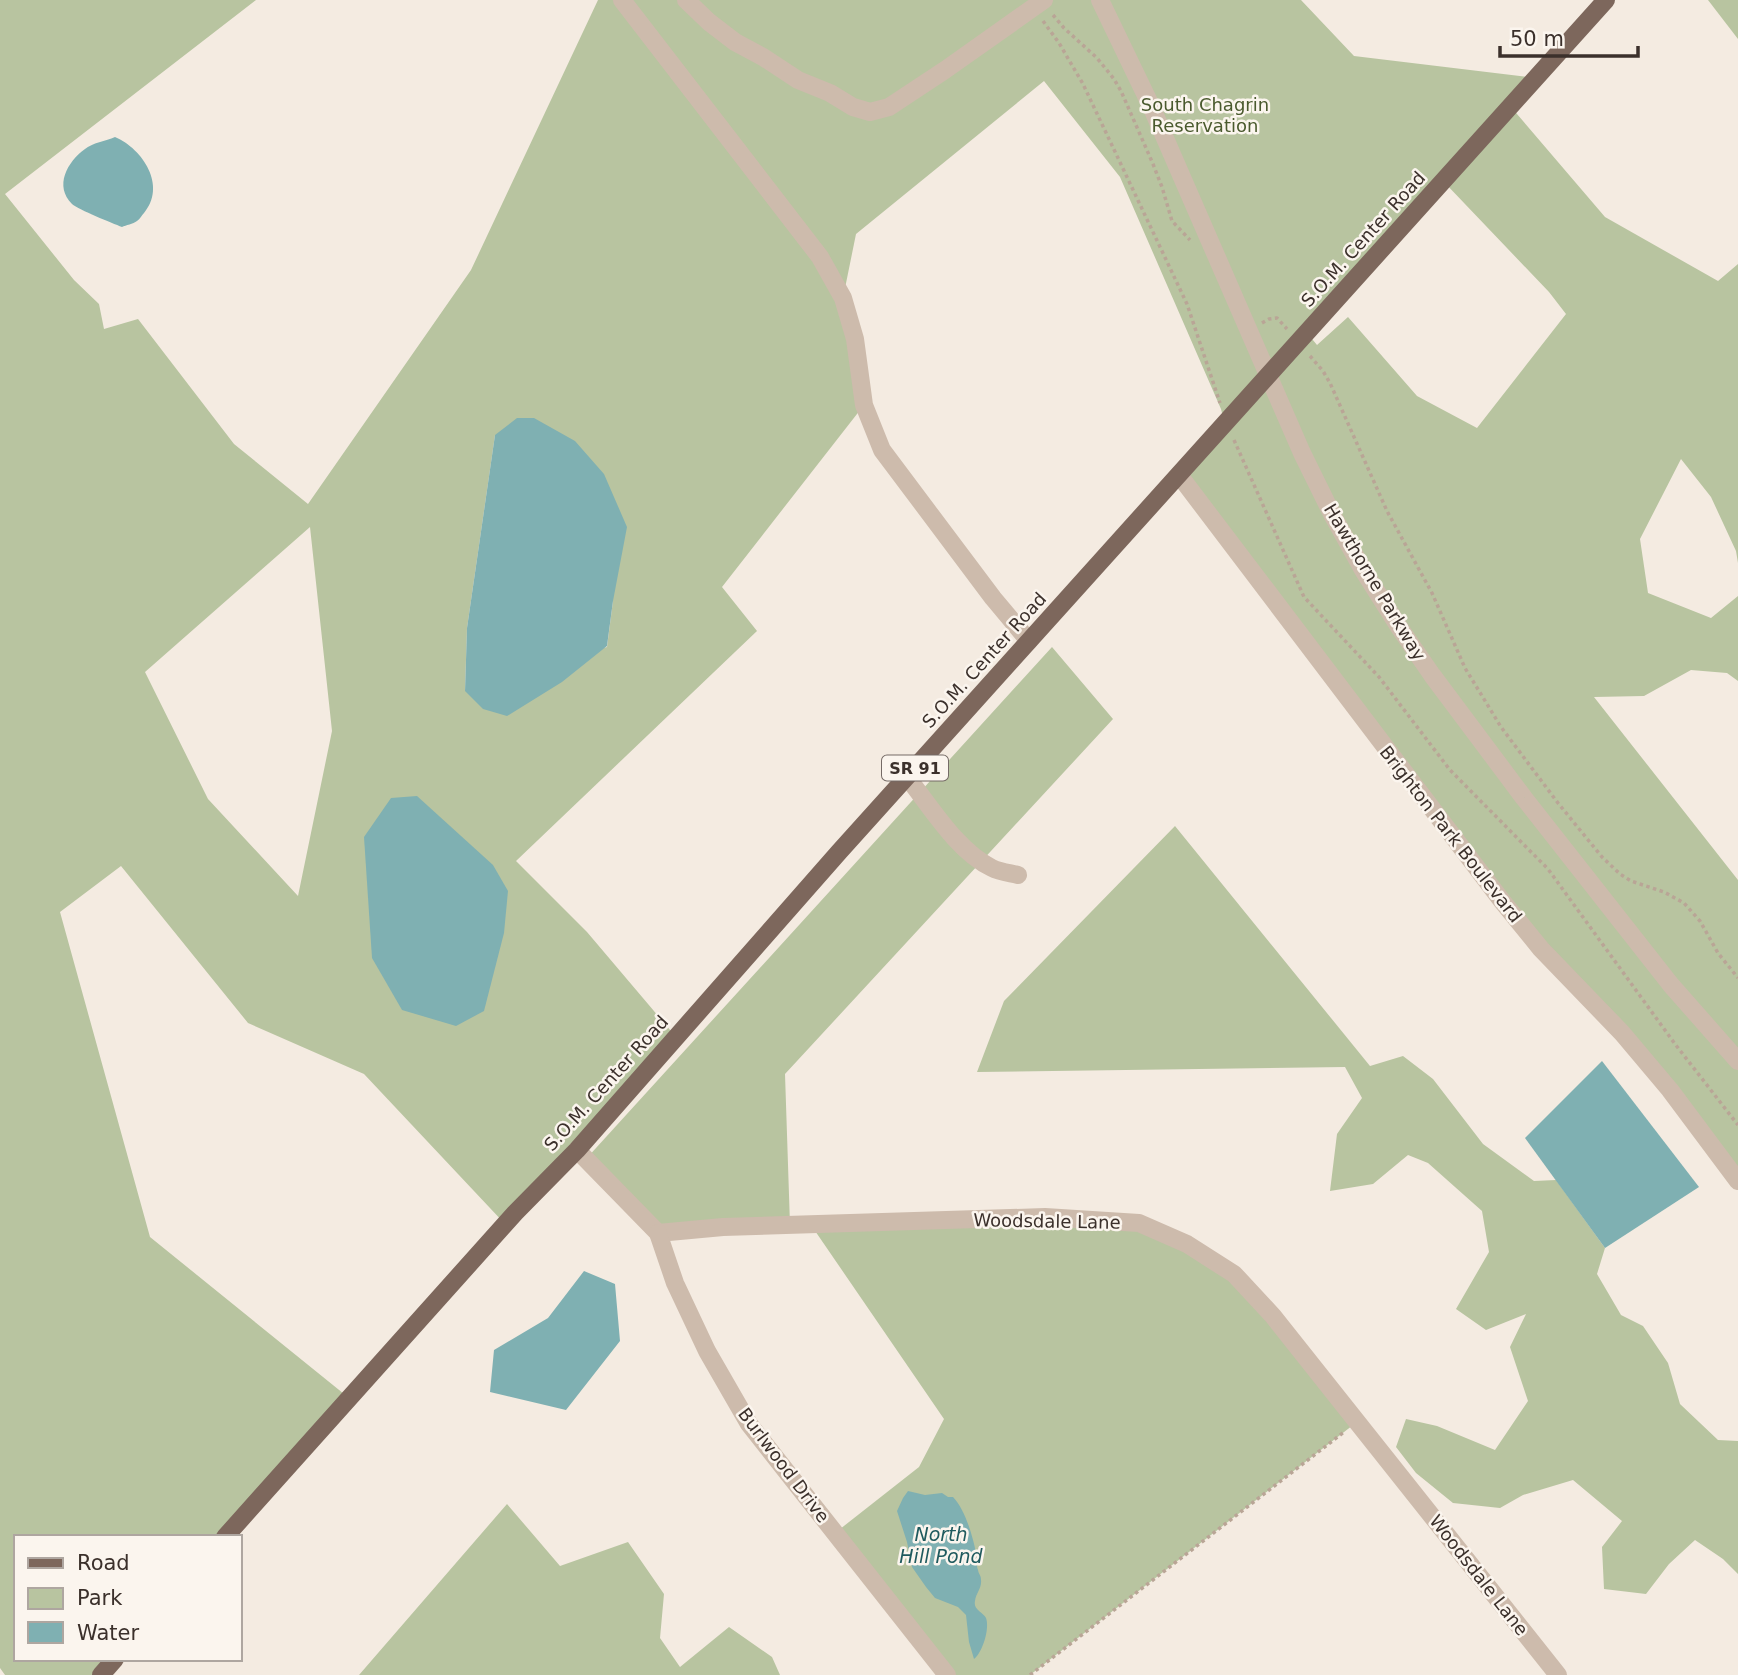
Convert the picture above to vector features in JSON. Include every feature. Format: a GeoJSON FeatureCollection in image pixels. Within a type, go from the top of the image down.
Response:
{"type":"FeatureCollection","features":[{"type":"Feature","properties":{"kind":"main road","name":"S.O.M. Center Road"},"geometry":{"type":"LineString","coordinates":[[227,1535],[515,1213],[577,1150],[907,776],[1606,0]]}},
{"type":"Feature","properties":{"kind":"main road"},"geometry":{"type":"LineString","coordinates":[[101,1675],[113,1661]]}},
{"type":"Feature","properties":{"kind":"street"},"geometry":{"type":"LineString","coordinates":[[622,0],[820,257],[843,298],[855,339],[864,405],[881,450],[993,598],[1029,641]]}},
{"type":"Feature","properties":{"kind":"street"},"geometry":{"type":"LineString","coordinates":[[686,0],[735,43],[763,57],[798,80],[830,93],[853,107],[870,112],[889,107],[1046,3]]}},
{"type":"Feature","properties":{"kind":"street","name":"Hawthorne Parkway"},"geometry":{"type":"LineString","coordinates":[[1100,0],[1151,106],[1302,453],[1363,570],[1419,656],[1480,741],[1612,912],[1738,1061]]}},
{"type":"Feature","properties":{"kind":"street","name":"Brighton Park Boulevard"},"geometry":{"type":"LineString","coordinates":[[1179,475],[1502,901],[1541,949],[1622,1032],[1670,1090],[1738,1181]]}},
{"type":"Feature","properties":{"kind":"street"},"geometry":{"type":"LineString","coordinates":[[907,776],[958,841],[978,860],[994,869],[1018,875]]}},
{"type":"Feature","properties":{"kind":"street"},"geometry":{"type":"LineString","coordinates":[[577,1150],[658,1233]]}},
{"type":"Feature","properties":{"kind":"street","name":"Woodsdale Lane"},"geometry":{"type":"LineString","coordinates":[[658,1233],[723,1227],[1045,1217],[1139,1223],[1187,1244],[1234,1274],[1273,1316],[1558,1675]]}},
{"type":"Feature","properties":{"kind":"street","name":"Burlwood Drive"},"geometry":{"type":"LineString","coordinates":[[658,1233],[675,1283],[707,1351],[749,1424],[947,1675]]}},
{"type":"Feature","properties":{"kind":"path"},"geometry":{"type":"LineString","coordinates":[[1046,3],[1059,23],[1097,58],[1114,79],[1162,187],[1172,220],[1195,247]]}},
{"type":"Feature","properties":{"kind":"path"},"geometry":{"type":"LineString","coordinates":[[1265,321],[1277,318],[1286,328]]}},
{"type":"Feature","properties":{"kind":"path"},"geometry":{"type":"LineString","coordinates":[[1305,351],[1330,383],[1387,511],[1432,593],[1465,668],[1501,727],[1602,857],[1631,881],[1664,892],[1684,903],[1700,921],[1718,953],[1738,978]]}},
{"type":"Feature","properties":{"kind":"path"},"geometry":{"type":"LineString","coordinates":[[1030,1675],[1357,1422]]}},
{"type":"Feature","properties":{"kind":"green space","name":"South Chagrin Reservation"},"geometry":{"type":"Polygon","coordinates":[[[0,0],[256,0],[5,194],[74,280],[99,304],[104,329],[138,319],[234,444],[308,504],[471,270],[598,0],[1301,0],[1354,56],[1537,78],[1511,107],[1605,217],[1718,281],[1738,264],[1738,563],[1736,551],[1711,497],[1681,459],[1640,539],[1648,593],[1711,618],[1738,596],[1738,681],[1727,673],[1691,670],[1644,696],[1594,697],[1738,880],[1738,1181],[1541,949],[1179,475],[1225,425],[1221,409],[1120,177],[1044,81],[856,234],[843,298],[864,405],[722,587],[757,631],[516,861],[587,932],[676,1037],[505,1224],[364,1074],[248,1023],[121,866],[60,912],[150,1237],[349,1398],[227,1535],[14,1535],[14,1661],[113,1661],[101,1675],[5,1675],[0,1668],[0,0]],[[1444,182],[1308,334],[1317,345],[1348,317],[1417,396],[1477,428],[1566,314],[1549,292],[1444,182]],[[495,435],[467,628],[465,690],[607,647],[613,601],[495,435]],[[310,527],[145,672],[208,799],[298,896],[332,731],[310,527]]]}},
{"type":"Feature","properties":{"kind":"green space"},"geometry":{"type":"Polygon","coordinates":[[[1708,0],[1738,0],[1738,39],[1708,0]]]}},
{"type":"Feature","properties":{"kind":"green space"},"geometry":{"type":"Polygon","coordinates":[[[1052,647],[1113,719],[785,1074],[790,1225],[658,1233],[586,1159],[1052,647]]]}},
{"type":"Feature","properties":{"kind":"green space"},"geometry":{"type":"Polygon","coordinates":[[[1175,826],[1370,1066],[1403,1056],[1433,1079],[1483,1144],[1534,1181],[1556,1180],[1605,1248],[1597,1274],[1621,1315],[1643,1326],[1668,1363],[1680,1404],[1718,1440],[1738,1441],[1738,1574],[1723,1559],[1695,1540],[1669,1564],[1646,1594],[1604,1589],[1602,1547],[1622,1521],[1573,1480],[1523,1495],[1500,1508],[1453,1503],[1416,1473],[1396,1447],[1406,1419],[1437,1426],[1495,1450],[1528,1401],[1510,1347],[1526,1314],[1486,1330],[1456,1309],[1489,1252],[1482,1211],[1428,1163],[1408,1155],[1373,1184],[1330,1191],[1337,1134],[1362,1098],[1345,1067],[977,1072],[1004,1001],[1175,826]]]}},
{"type":"Feature","properties":{"kind":"green space"},"geometry":{"type":"Polygon","coordinates":[[[1139,1223],[1234,1274],[1357,1422],[1030,1675],[947,1675],[835,1533],[919,1467],[944,1419],[811,1225],[1139,1223]]]}},
{"type":"Feature","properties":{"kind":"green space"},"geometry":{"type":"Polygon","coordinates":[[[507,1504],[560,1566],[628,1542],[664,1594],[660,1638],[680,1667],[729,1627],[772,1657],[780,1675],[359,1675],[507,1504]]]}},
{"type":"Feature","properties":{"kind":"water"},"geometry":{"type":"Polygon","coordinates":[[[115,137],[135,150],[143,159],[149,169],[153,191],[151,202],[139,219],[122,227],[72,204],[64,190],[63,182],[68,167],[79,154],[91,145],[115,137]]]}},
{"type":"Feature","properties":{"kind":"water"},"geometry":{"type":"Polygon","coordinates":[[[517,418],[534,418],[575,441],[604,474],[627,527],[607,646],[562,682],[507,716],[483,709],[465,691],[467,628],[495,435],[517,418]]]}},
{"type":"Feature","properties":{"kind":"water"},"geometry":{"type":"Polygon","coordinates":[[[417,796],[493,865],[508,891],[504,933],[484,1011],[456,1026],[402,1010],[372,958],[364,837],[391,798],[417,796]]]}},
{"type":"Feature","properties":{"kind":"water"},"geometry":{"type":"Polygon","coordinates":[[[1602,1061],[1699,1187],[1605,1248],[1525,1138],[1602,1061]]]}},
{"type":"Feature","properties":{"kind":"water"},"geometry":{"type":"Polygon","coordinates":[[[584,1271],[615,1284],[620,1341],[566,1410],[490,1392],[494,1350],[548,1318],[584,1271]]]}},
{"type":"Feature","properties":{"kind":"water","name":"North Hill Pond"},"geometry":{"type":"Polygon","coordinates":[[[908,1491],[925,1495],[942,1493],[953,1497],[968,1524],[981,1578],[975,1604],[987,1623],[980,1652],[974,1659],[966,1615],[958,1607],[935,1598],[912,1567],[897,1511],[908,1491]]]}}]}
